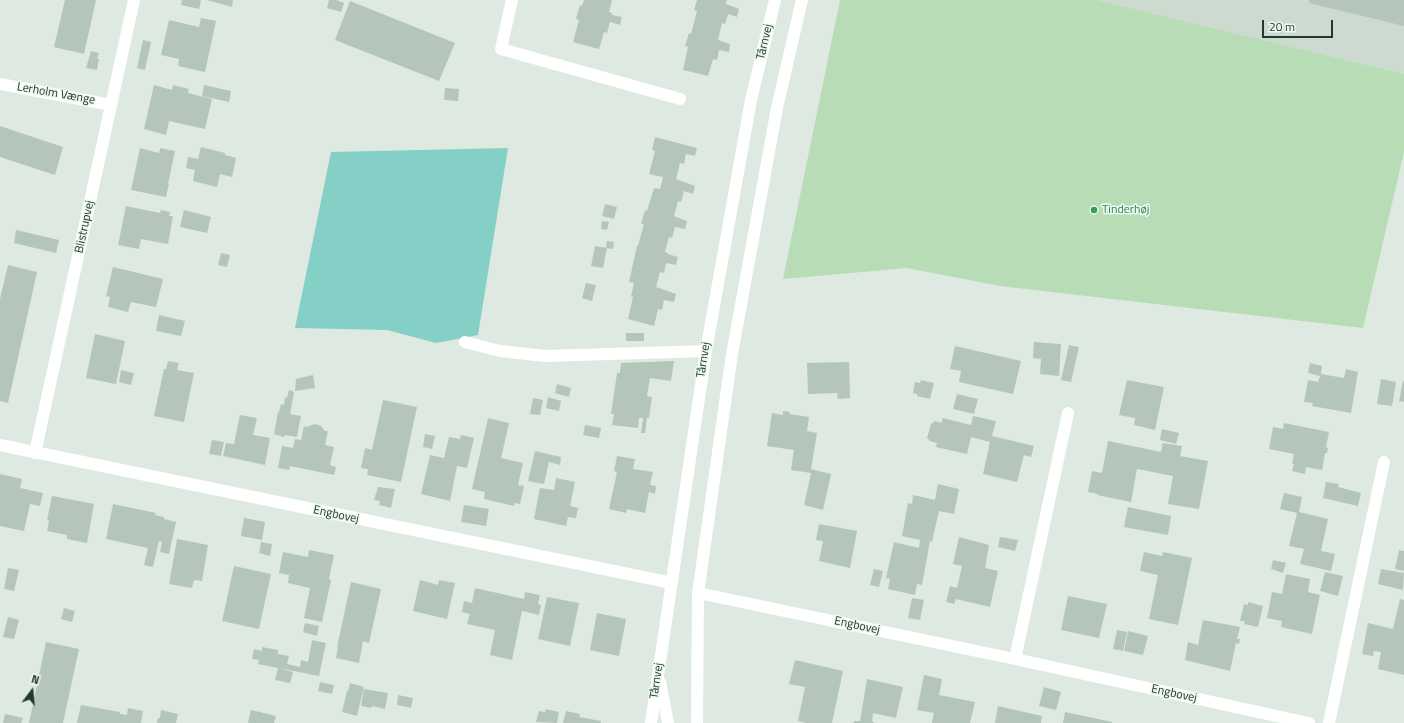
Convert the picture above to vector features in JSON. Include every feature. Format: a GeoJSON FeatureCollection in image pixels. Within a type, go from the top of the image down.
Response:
{"type":"FeatureCollection","features":[{"type":"Feature","properties":{"kind":"street","name":"Blistrupvej"},"geometry":{"type":"LineString","coordinates":[[35,453],[134,0]]}},
{"type":"Feature","properties":{"kind":"street"},"geometry":{"type":"LineString","coordinates":[[512,0],[501,49],[680,98]]}},
{"type":"Feature","properties":{"kind":"street","name":"Tårnvej"},"geometry":{"type":"LineString","coordinates":[[651,723],[706,351],[751,100],[775,0]]}},
{"type":"Feature","properties":{"kind":"street"},"geometry":{"type":"LineString","coordinates":[[697,723],[698,593],[732,354],[776,108],[802,0]]}},
{"type":"Feature","properties":{"kind":"street","name":"Lerholm Vænge"},"geometry":{"type":"LineString","coordinates":[[0,84],[111,105]]}},
{"type":"Feature","properties":{"kind":"street"},"geometry":{"type":"LineString","coordinates":[[465,342],[500,351],[545,356],[706,351]]}},
{"type":"Feature","properties":{"kind":"street"},"geometry":{"type":"LineString","coordinates":[[1015,659],[1068,413]]}},
{"type":"Feature","properties":{"kind":"street","name":"Engbovej"},"geometry":{"type":"LineString","coordinates":[[0,445],[672,583]]}},
{"type":"Feature","properties":{"kind":"street"},"geometry":{"type":"LineString","coordinates":[[1329,723],[1384,462]]}},
{"type":"Feature","properties":{"kind":"street","name":"Engbovej"},"geometry":{"type":"LineString","coordinates":[[698,593],[1015,659],[1309,723]]}},
{"type":"Feature","properties":{"kind":"street"},"geometry":{"type":"LineString","coordinates":[[659,673],[668,723]]}},
{"type":"Feature","properties":{"kind":"shaded area"},"geometry":{"type":"Polygon","coordinates":[[[1097,0],[1404,0],[1404,74],[1097,0]]]}},
{"type":"Feature","properties":{"kind":"green space","name":"Tinderhøj"},"geometry":{"type":"Polygon","coordinates":[[[840,0],[1097,0],[1404,74],[1404,152],[1363,328],[1000,286],[907,268],[783,279],[840,0]]]}},
{"type":"Feature","properties":{"kind":"water"},"geometry":{"type":"Polygon","coordinates":[[[508,148],[478,335],[436,343],[387,330],[295,328],[331,152],[508,148]]]}},
{"type":"Feature","properties":{"kind":"building"},"geometry":{"type":"Polygon","coordinates":[[[65,0],[96,0],[84,54],[54,47],[65,0]]]}},
{"type":"Feature","properties":{"kind":"building"},"geometry":{"type":"Polygon","coordinates":[[[182,0],[201,0],[199,9],[181,5],[182,0]]]}},
{"type":"Feature","properties":{"kind":"building"},"geometry":{"type":"Polygon","coordinates":[[[207,0],[233,0],[232,7],[207,0]]]}},
{"type":"Feature","properties":{"kind":"building"},"geometry":{"type":"Polygon","coordinates":[[[329,0],[336,0],[344,3],[341,12],[327,8],[329,0]]]}},
{"type":"Feature","properties":{"kind":"building"},"geometry":{"type":"Polygon","coordinates":[[[584,0],[612,0],[609,12],[612,13],[612,15],[622,17],[620,25],[610,22],[607,33],[604,32],[599,49],[573,42],[579,20],[576,19],[580,5],[582,6],[584,0]]]}},
{"type":"Feature","properties":{"kind":"building"},"geometry":{"type":"Polygon","coordinates":[[[697,0],[727,0],[726,4],[739,9],[737,17],[728,14],[725,24],[722,23],[718,40],[730,44],[729,52],[719,50],[717,60],[713,59],[708,76],[683,70],[688,47],[685,46],[689,33],[691,34],[697,11],[694,10],[697,0]]]}},
{"type":"Feature","properties":{"kind":"building"},"geometry":{"type":"Polygon","coordinates":[[[1309,0],[1404,0],[1404,26],[1309,3],[1309,0]]]}},
{"type":"Feature","properties":{"kind":"building"},"geometry":{"type":"Polygon","coordinates":[[[350,1],[455,43],[439,81],[335,40],[350,1]]]}},
{"type":"Feature","properties":{"kind":"building"},"geometry":{"type":"Polygon","coordinates":[[[201,18],[216,21],[205,72],[178,66],[179,59],[161,55],[169,20],[199,27],[201,18]]]}},
{"type":"Feature","properties":{"kind":"building"},"geometry":{"type":"Polygon","coordinates":[[[143,40],[151,42],[145,70],[137,68],[143,40]]]}},
{"type":"Feature","properties":{"kind":"building"},"geometry":{"type":"Polygon","coordinates":[[[91,51],[99,53],[97,59],[99,59],[97,70],[86,68],[91,51]]]}},
{"type":"Feature","properties":{"kind":"building"},"geometry":{"type":"Polygon","coordinates":[[[154,85],[172,90],[173,85],[189,89],[188,93],[212,99],[205,129],[169,121],[166,135],[144,129],[154,85]]]}},
{"type":"Feature","properties":{"kind":"building"},"geometry":{"type":"Polygon","coordinates":[[[204,85],[231,91],[229,102],[202,96],[204,85]]]}},
{"type":"Feature","properties":{"kind":"building"},"geometry":{"type":"Polygon","coordinates":[[[445,88],[459,89],[458,101],[444,100],[445,88]]]}},
{"type":"Feature","properties":{"kind":"building"},"geometry":{"type":"Polygon","coordinates":[[[0,126],[63,147],[55,175],[0,157],[0,126]]]}},
{"type":"Feature","properties":{"kind":"building"},"geometry":{"type":"Polygon","coordinates":[[[655,137],[697,148],[695,156],[686,154],[684,164],[680,163],[676,179],[695,186],[693,194],[684,191],[681,202],[678,201],[674,216],[687,221],[685,229],[675,227],[672,238],[669,237],[665,252],[678,257],[676,265],[666,263],[664,273],[660,272],[656,287],[676,294],[674,302],[664,300],[662,310],[658,309],[654,326],[628,319],[633,297],[631,296],[634,283],[629,282],[637,246],[644,224],[641,224],[645,210],[647,211],[654,188],[660,189],[663,177],[649,174],[655,151],[652,150],[655,137]]]}},
{"type":"Feature","properties":{"kind":"building"},"geometry":{"type":"Polygon","coordinates":[[[201,147],[225,153],[225,155],[236,158],[232,177],[220,174],[217,187],[193,181],[195,170],[186,168],[188,157],[198,159],[201,147]]]}},
{"type":"Feature","properties":{"kind":"building"},"geometry":{"type":"Polygon","coordinates":[[[140,148],[159,153],[160,148],[175,151],[166,197],[131,190],[140,148]]]}},
{"type":"Feature","properties":{"kind":"building"},"geometry":{"type":"Polygon","coordinates":[[[605,204],[617,207],[614,219],[602,216],[605,204]]]}},
{"type":"Feature","properties":{"kind":"building"},"geometry":{"type":"Polygon","coordinates":[[[126,206],[160,213],[161,210],[170,212],[169,216],[173,216],[168,244],[141,239],[139,249],[118,245],[126,206]]]}},
{"type":"Feature","properties":{"kind":"building"},"geometry":{"type":"Polygon","coordinates":[[[184,210],[211,217],[207,233],[180,227],[184,210]]]}},
{"type":"Feature","properties":{"kind":"building"},"geometry":{"type":"Polygon","coordinates":[[[602,221],[609,222],[607,230],[601,229],[602,221]]]}},
{"type":"Feature","properties":{"kind":"building"},"geometry":{"type":"Polygon","coordinates":[[[16,230],[59,240],[56,253],[14,243],[16,230]]]}},
{"type":"Feature","properties":{"kind":"building"},"geometry":{"type":"Polygon","coordinates":[[[607,241],[614,242],[613,249],[606,248],[607,241]]]}},
{"type":"Feature","properties":{"kind":"building"},"geometry":{"type":"Polygon","coordinates":[[[595,246],[607,248],[603,268],[591,266],[595,246]]]}},
{"type":"Feature","properties":{"kind":"building"},"geometry":{"type":"Polygon","coordinates":[[[221,253],[230,255],[227,267],[218,265],[221,253]]]}},
{"type":"Feature","properties":{"kind":"building"},"geometry":{"type":"Polygon","coordinates":[[[8,265],[37,272],[8,403],[0,401],[0,299],[8,265]]]}},
{"type":"Feature","properties":{"kind":"building"},"geometry":{"type":"Polygon","coordinates":[[[113,267],[163,279],[156,307],[131,302],[128,312],[108,307],[110,297],[106,296],[113,267]]]}},
{"type":"Feature","properties":{"kind":"building"},"geometry":{"type":"Polygon","coordinates":[[[586,283],[596,285],[592,301],[582,298],[586,283]]]}},
{"type":"Feature","properties":{"kind":"building"},"geometry":{"type":"Polygon","coordinates":[[[159,315],[185,321],[181,336],[156,331],[159,315]]]}},
{"type":"Feature","properties":{"kind":"building"},"geometry":{"type":"Polygon","coordinates":[[[626,333],[644,333],[644,341],[626,341],[626,333]]]}},
{"type":"Feature","properties":{"kind":"building"},"geometry":{"type":"Polygon","coordinates":[[[95,334],[125,341],[116,384],[86,378],[95,334]]]}},
{"type":"Feature","properties":{"kind":"building"},"geometry":{"type":"Polygon","coordinates":[[[1034,342],[1061,344],[1059,376],[1040,374],[1041,359],[1033,358],[1034,342]]]}},
{"type":"Feature","properties":{"kind":"building"},"geometry":{"type":"Polygon","coordinates":[[[1069,345],[1079,347],[1071,382],[1061,380],[1069,345]]]}},
{"type":"Feature","properties":{"kind":"building"},"geometry":{"type":"Polygon","coordinates":[[[955,346],[1021,361],[1013,394],[959,382],[961,371],[950,369],[955,346]]]}},
{"type":"Feature","properties":{"kind":"building"},"geometry":{"type":"Polygon","coordinates":[[[168,361],[179,363],[177,370],[194,373],[184,422],[154,416],[164,369],[166,369],[168,361]]]}},
{"type":"Feature","properties":{"kind":"building"},"geometry":{"type":"Polygon","coordinates":[[[674,361],[671,381],[650,378],[647,396],[652,397],[645,433],[641,433],[643,418],[639,418],[638,428],[612,425],[614,414],[611,414],[617,373],[620,373],[621,363],[674,361]]]}},
{"type":"Feature","properties":{"kind":"building"},"geometry":{"type":"Polygon","coordinates":[[[849,362],[850,398],[838,399],[837,393],[808,394],[807,363],[849,362]]]}},
{"type":"Feature","properties":{"kind":"building"},"geometry":{"type":"Polygon","coordinates":[[[1310,363],[1322,366],[1321,374],[1344,378],[1346,369],[1358,372],[1351,413],[1312,406],[1313,403],[1304,402],[1308,380],[1318,382],[1320,376],[1308,373],[1310,363]]]}},
{"type":"Feature","properties":{"kind":"building"},"geometry":{"type":"Polygon","coordinates":[[[121,370],[134,373],[131,385],[119,382],[121,370]]]}},
{"type":"Feature","properties":{"kind":"building"},"geometry":{"type":"Polygon","coordinates":[[[313,375],[315,388],[295,391],[296,379],[313,375]]]}},
{"type":"Feature","properties":{"kind":"building"},"geometry":{"type":"Polygon","coordinates":[[[1381,379],[1396,382],[1392,406],[1377,404],[1381,379]]]}},
{"type":"Feature","properties":{"kind":"building"},"geometry":{"type":"Polygon","coordinates":[[[921,380],[934,383],[930,399],[917,396],[917,394],[913,393],[915,382],[920,383],[921,380]]]}},
{"type":"Feature","properties":{"kind":"building"},"geometry":{"type":"Polygon","coordinates":[[[1127,380],[1164,387],[1155,430],[1134,425],[1135,418],[1119,415],[1127,380]]]}},
{"type":"Feature","properties":{"kind":"building"},"geometry":{"type":"Polygon","coordinates":[[[1404,381],[1404,402],[1399,401],[1404,381]]]}},
{"type":"Feature","properties":{"kind":"building"},"geometry":{"type":"Polygon","coordinates":[[[557,384],[571,388],[569,397],[555,393],[557,384]]]}},
{"type":"Feature","properties":{"kind":"building"},"geometry":{"type":"Polygon","coordinates":[[[289,390],[294,392],[290,414],[301,416],[297,437],[285,435],[284,437],[274,434],[278,412],[281,404],[284,405],[285,397],[287,398],[289,390]]]}},
{"type":"Feature","properties":{"kind":"building"},"geometry":{"type":"Polygon","coordinates":[[[957,394],[978,399],[974,414],[953,409],[957,394]]]}},
{"type":"Feature","properties":{"kind":"building"},"geometry":{"type":"Polygon","coordinates":[[[548,397],[561,401],[559,411],[546,408],[548,397]]]}},
{"type":"Feature","properties":{"kind":"building"},"geometry":{"type":"Polygon","coordinates":[[[533,398],[543,400],[540,415],[530,414],[533,398]]]}},
{"type":"Feature","properties":{"kind":"building"},"geometry":{"type":"Polygon","coordinates":[[[383,400],[417,407],[401,482],[367,475],[368,469],[361,468],[365,448],[372,450],[383,400]]]}},
{"type":"Feature","properties":{"kind":"building"},"geometry":{"type":"Polygon","coordinates":[[[783,411],[790,412],[789,414],[809,417],[807,431],[817,433],[811,469],[831,474],[823,510],[804,505],[811,473],[791,470],[794,450],[767,446],[772,413],[783,415],[783,411]]]}},
{"type":"Feature","properties":{"kind":"building"},"geometry":{"type":"Polygon","coordinates":[[[240,415],[257,418],[253,435],[270,438],[265,465],[223,456],[226,443],[234,444],[240,415]]]}},
{"type":"Feature","properties":{"kind":"building"},"geometry":{"type":"Polygon","coordinates":[[[973,416],[996,421],[992,436],[1034,446],[1031,457],[1024,455],[1017,482],[983,474],[990,442],[971,437],[967,454],[936,447],[937,443],[930,441],[927,438],[931,424],[935,421],[941,423],[943,418],[971,425],[973,416]]]}},
{"type":"Feature","properties":{"kind":"building"},"geometry":{"type":"Polygon","coordinates":[[[488,418],[509,423],[501,458],[523,463],[518,485],[524,486],[520,504],[514,503],[514,506],[484,499],[485,492],[472,489],[488,418]]]}},
{"type":"Feature","properties":{"kind":"building"},"geometry":{"type":"Polygon","coordinates":[[[1284,423],[1329,432],[1326,447],[1328,448],[1327,453],[1325,453],[1322,470],[1306,467],[1305,474],[1292,471],[1294,454],[1269,449],[1273,427],[1283,429],[1284,423]]]}},
{"type":"Feature","properties":{"kind":"building"},"geometry":{"type":"Polygon","coordinates":[[[315,424],[321,426],[325,431],[328,431],[325,445],[334,447],[330,465],[336,467],[334,475],[290,466],[289,470],[278,468],[282,446],[293,448],[295,439],[301,440],[304,426],[306,427],[315,424]]]}},
{"type":"Feature","properties":{"kind":"building"},"geometry":{"type":"Polygon","coordinates":[[[585,425],[601,428],[599,438],[583,435],[585,425]]]}},
{"type":"Feature","properties":{"kind":"building"},"geometry":{"type":"Polygon","coordinates":[[[1162,429],[1179,433],[1176,444],[1160,440],[1162,429]]]}},
{"type":"Feature","properties":{"kind":"building"},"geometry":{"type":"Polygon","coordinates":[[[425,434],[435,436],[432,449],[423,447],[425,434]]]}},
{"type":"Feature","properties":{"kind":"building"},"geometry":{"type":"Polygon","coordinates":[[[461,435],[474,438],[467,468],[457,466],[450,501],[421,494],[430,455],[444,458],[449,437],[460,439],[461,435]]]}},
{"type":"Feature","properties":{"kind":"building"},"geometry":{"type":"Polygon","coordinates":[[[212,440],[224,442],[221,456],[209,454],[212,440]]]}},
{"type":"Feature","properties":{"kind":"building"},"geometry":{"type":"Polygon","coordinates":[[[1108,441],[1161,452],[1163,443],[1182,446],[1180,456],[1208,461],[1199,509],[1168,504],[1173,476],[1137,469],[1131,502],[1088,492],[1092,471],[1102,473],[1108,441]]]}},
{"type":"Feature","properties":{"kind":"building"},"geometry":{"type":"Polygon","coordinates":[[[535,451],[561,457],[560,465],[549,462],[544,484],[528,481],[535,451]]]}},
{"type":"Feature","properties":{"kind":"building"},"geometry":{"type":"Polygon","coordinates":[[[617,456],[635,459],[633,469],[653,472],[650,485],[656,486],[655,494],[649,492],[645,513],[627,509],[626,513],[609,509],[617,472],[614,471],[617,456]]]}},
{"type":"Feature","properties":{"kind":"building"},"geometry":{"type":"Polygon","coordinates":[[[0,474],[22,479],[20,488],[43,493],[40,506],[30,504],[24,531],[0,526],[0,474]]]}},
{"type":"Feature","properties":{"kind":"building"},"geometry":{"type":"Polygon","coordinates":[[[556,478],[575,482],[570,506],[578,508],[576,518],[568,517],[566,526],[534,519],[540,488],[554,490],[556,478]]]}},
{"type":"Feature","properties":{"kind":"building"},"geometry":{"type":"Polygon","coordinates":[[[1326,482],[1339,484],[1338,487],[1361,493],[1358,506],[1323,498],[1326,482]]]}},
{"type":"Feature","properties":{"kind":"building"},"geometry":{"type":"Polygon","coordinates":[[[938,484],[959,489],[954,514],[939,511],[932,542],[930,541],[922,585],[917,584],[915,595],[888,589],[890,579],[886,578],[894,542],[919,548],[920,540],[902,536],[908,503],[912,504],[913,495],[935,500],[938,484]]]}},
{"type":"Feature","properties":{"kind":"building"},"geometry":{"type":"Polygon","coordinates":[[[378,487],[395,489],[391,508],[379,505],[380,501],[374,500],[378,487]]]}},
{"type":"Feature","properties":{"kind":"building"},"geometry":{"type":"Polygon","coordinates":[[[1284,493],[1302,497],[1299,512],[1328,519],[1321,551],[1335,554],[1331,571],[1300,564],[1304,549],[1289,546],[1297,513],[1280,509],[1284,493]]]}},
{"type":"Feature","properties":{"kind":"building"},"geometry":{"type":"Polygon","coordinates":[[[52,496],[94,504],[87,543],[67,539],[67,535],[47,531],[49,520],[47,520],[52,496]]]}},
{"type":"Feature","properties":{"kind":"building"},"geometry":{"type":"Polygon","coordinates":[[[113,504],[156,513],[155,515],[176,522],[169,554],[160,552],[162,542],[159,541],[153,567],[144,565],[148,548],[106,539],[113,504]]]}},
{"type":"Feature","properties":{"kind":"building"},"geometry":{"type":"Polygon","coordinates":[[[464,505],[489,509],[486,526],[461,522],[464,505]]]}},
{"type":"Feature","properties":{"kind":"building"},"geometry":{"type":"Polygon","coordinates":[[[1128,507],[1171,516],[1168,535],[1124,527],[1128,507]]]}},
{"type":"Feature","properties":{"kind":"building"},"geometry":{"type":"Polygon","coordinates":[[[244,518],[265,522],[262,540],[241,536],[244,518]]]}},
{"type":"Feature","properties":{"kind":"building"},"geometry":{"type":"Polygon","coordinates":[[[819,524],[857,531],[850,568],[819,561],[823,541],[816,540],[819,524]]]}},
{"type":"Feature","properties":{"kind":"building"},"geometry":{"type":"Polygon","coordinates":[[[959,537],[989,545],[985,568],[998,571],[990,607],[956,599],[954,604],[946,602],[950,586],[957,588],[962,566],[953,564],[959,537]]]}},
{"type":"Feature","properties":{"kind":"building"},"geometry":{"type":"Polygon","coordinates":[[[1000,537],[1018,540],[1015,551],[998,547],[1000,537]]]}},
{"type":"Feature","properties":{"kind":"building"},"geometry":{"type":"Polygon","coordinates":[[[177,539],[208,545],[202,581],[194,580],[192,588],[169,584],[177,539]]]}},
{"type":"Feature","properties":{"kind":"building"},"geometry":{"type":"Polygon","coordinates":[[[261,542],[272,544],[270,556],[259,553],[261,542]]]}},
{"type":"Feature","properties":{"kind":"building"},"geometry":{"type":"Polygon","coordinates":[[[309,550],[334,555],[329,579],[331,580],[322,622],[304,618],[310,588],[288,583],[289,575],[279,573],[283,552],[308,557],[309,550]]]}},
{"type":"Feature","properties":{"kind":"building"},"geometry":{"type":"Polygon","coordinates":[[[1399,550],[1404,551],[1404,571],[1395,569],[1399,550]]]}},
{"type":"Feature","properties":{"kind":"building"},"geometry":{"type":"Polygon","coordinates":[[[1144,552],[1162,556],[1163,552],[1192,558],[1178,625],[1149,619],[1158,575],[1140,571],[1144,552]]]}},
{"type":"Feature","properties":{"kind":"building"},"geometry":{"type":"Polygon","coordinates":[[[1273,560],[1286,563],[1283,573],[1271,569],[1273,560]]]}},
{"type":"Feature","properties":{"kind":"building"},"geometry":{"type":"Polygon","coordinates":[[[234,566],[271,574],[259,629],[222,621],[234,566]]]}},
{"type":"Feature","properties":{"kind":"building"},"geometry":{"type":"Polygon","coordinates":[[[8,568],[19,570],[14,591],[4,589],[8,568]]]}},
{"type":"Feature","properties":{"kind":"building"},"geometry":{"type":"Polygon","coordinates":[[[874,569],[883,571],[879,587],[870,585],[874,569]]]}},
{"type":"Feature","properties":{"kind":"building"},"geometry":{"type":"Polygon","coordinates":[[[1381,569],[1404,573],[1403,590],[1378,584],[1381,569]]]}},
{"type":"Feature","properties":{"kind":"building"},"geometry":{"type":"Polygon","coordinates":[[[1325,572],[1343,576],[1338,596],[1320,591],[1325,572]]]}},
{"type":"Feature","properties":{"kind":"building"},"geometry":{"type":"Polygon","coordinates":[[[1286,574],[1310,579],[1308,592],[1320,595],[1312,634],[1281,627],[1282,621],[1267,618],[1272,592],[1282,594],[1286,574]]]}},
{"type":"Feature","properties":{"kind":"building"},"geometry":{"type":"Polygon","coordinates":[[[420,580],[438,585],[439,580],[455,583],[447,619],[413,611],[420,580]]]}},
{"type":"Feature","properties":{"kind":"building"},"geometry":{"type":"Polygon","coordinates":[[[351,582],[381,589],[369,643],[363,641],[359,663],[336,658],[351,582]]]}},
{"type":"Feature","properties":{"kind":"building"},"geometry":{"type":"Polygon","coordinates":[[[475,588],[524,599],[525,592],[540,595],[538,604],[541,605],[539,615],[522,611],[512,660],[490,655],[495,630],[467,624],[470,614],[462,612],[464,601],[472,603],[475,588]]]}},
{"type":"Feature","properties":{"kind":"building"},"geometry":{"type":"Polygon","coordinates":[[[1068,596],[1107,604],[1099,638],[1061,630],[1068,596]]]}},
{"type":"Feature","properties":{"kind":"building"},"geometry":{"type":"Polygon","coordinates":[[[547,597],[579,603],[570,646],[538,639],[547,597]]]}},
{"type":"Feature","properties":{"kind":"building"},"geometry":{"type":"Polygon","coordinates":[[[912,598],[924,600],[920,620],[908,618],[912,598]]]}},
{"type":"Feature","properties":{"kind":"building"},"geometry":{"type":"Polygon","coordinates":[[[1400,599],[1404,600],[1404,675],[1378,669],[1381,652],[1374,651],[1373,656],[1362,654],[1368,623],[1393,629],[1400,599]]]}},
{"type":"Feature","properties":{"kind":"building"},"geometry":{"type":"Polygon","coordinates":[[[1248,602],[1263,606],[1258,627],[1244,624],[1245,621],[1240,621],[1244,604],[1248,605],[1248,602]]]}},
{"type":"Feature","properties":{"kind":"building"},"geometry":{"type":"Polygon","coordinates":[[[64,608],[75,611],[72,622],[61,619],[64,608]]]}},
{"type":"Feature","properties":{"kind":"building"},"geometry":{"type":"Polygon","coordinates":[[[597,613],[626,619],[619,656],[590,650],[597,613]]]}},
{"type":"Feature","properties":{"kind":"building"},"geometry":{"type":"Polygon","coordinates":[[[8,617],[19,620],[14,639],[3,637],[8,617]]]}},
{"type":"Feature","properties":{"kind":"building"},"geometry":{"type":"Polygon","coordinates":[[[1203,620],[1240,627],[1237,639],[1240,639],[1239,644],[1236,643],[1230,671],[1185,660],[1188,642],[1198,645],[1203,620]]]}},
{"type":"Feature","properties":{"kind":"building"},"geometry":{"type":"Polygon","coordinates":[[[305,623],[319,626],[317,636],[303,632],[305,623]]]}},
{"type":"Feature","properties":{"kind":"building"},"geometry":{"type":"Polygon","coordinates":[[[1117,630],[1127,632],[1123,651],[1113,649],[1117,630]]]}},
{"type":"Feature","properties":{"kind":"building"},"geometry":{"type":"Polygon","coordinates":[[[1128,631],[1148,636],[1143,655],[1124,651],[1128,631]]]}},
{"type":"Feature","properties":{"kind":"building"},"geometry":{"type":"Polygon","coordinates":[[[312,640],[326,643],[319,676],[258,664],[259,660],[252,659],[254,649],[262,651],[262,647],[278,650],[278,654],[289,656],[287,664],[300,667],[301,660],[308,662],[312,640]]]}},
{"type":"Feature","properties":{"kind":"building"},"geometry":{"type":"Polygon","coordinates":[[[46,642],[79,649],[63,723],[29,723],[46,642]]]}},
{"type":"Feature","properties":{"kind":"building"},"geometry":{"type":"Polygon","coordinates":[[[795,660],[843,671],[832,723],[806,723],[798,721],[805,687],[789,684],[795,660]]]}},
{"type":"Feature","properties":{"kind":"building"},"geometry":{"type":"Polygon","coordinates":[[[278,668],[293,672],[290,683],[275,680],[278,668]]]}},
{"type":"Feature","properties":{"kind":"building"},"geometry":{"type":"Polygon","coordinates":[[[924,675],[942,679],[939,695],[975,702],[970,723],[932,723],[934,713],[917,710],[924,675]]]}},
{"type":"Feature","properties":{"kind":"building"},"geometry":{"type":"Polygon","coordinates":[[[867,679],[903,687],[896,718],[873,713],[873,723],[854,723],[854,721],[860,721],[867,679]]]}},
{"type":"Feature","properties":{"kind":"building"},"geometry":{"type":"Polygon","coordinates":[[[320,682],[334,685],[332,694],[318,691],[320,682]]]}},
{"type":"Feature","properties":{"kind":"building"},"geometry":{"type":"Polygon","coordinates":[[[350,683],[364,687],[357,716],[342,712],[350,683]]]}},
{"type":"Feature","properties":{"kind":"building"},"geometry":{"type":"Polygon","coordinates":[[[1044,687],[1061,692],[1056,710],[1039,706],[1044,687]]]}},
{"type":"Feature","properties":{"kind":"building"},"geometry":{"type":"Polygon","coordinates":[[[364,689],[388,693],[385,709],[372,706],[371,708],[361,706],[364,689]]]}},
{"type":"Feature","properties":{"kind":"building"},"geometry":{"type":"Polygon","coordinates":[[[398,695],[413,698],[411,708],[397,705],[398,695]]]}},
{"type":"Feature","properties":{"kind":"building"},"geometry":{"type":"Polygon","coordinates":[[[81,705],[120,712],[120,714],[127,715],[128,708],[143,711],[141,723],[77,723],[81,705]]]}},
{"type":"Feature","properties":{"kind":"building"},"geometry":{"type":"Polygon","coordinates":[[[998,706],[1042,716],[1041,723],[995,723],[998,706]]]}},
{"type":"Feature","properties":{"kind":"building"},"geometry":{"type":"Polygon","coordinates":[[[546,709],[559,712],[557,723],[536,722],[539,711],[545,712],[546,709]]]}},
{"type":"Feature","properties":{"kind":"building"},"geometry":{"type":"Polygon","coordinates":[[[161,710],[178,714],[176,723],[157,723],[158,718],[160,718],[161,710]]]}},
{"type":"Feature","properties":{"kind":"building"},"geometry":{"type":"Polygon","coordinates":[[[251,710],[276,716],[274,723],[248,723],[251,710]]]}},
{"type":"Feature","properties":{"kind":"building"},"geometry":{"type":"Polygon","coordinates":[[[566,711],[580,714],[579,717],[601,721],[601,723],[563,723],[566,711]]]}},
{"type":"Feature","properties":{"kind":"building"},"geometry":{"type":"Polygon","coordinates":[[[1065,712],[1112,722],[1112,723],[1063,723],[1065,712]]]}},
{"type":"Feature","properties":{"kind":"building"},"geometry":{"type":"Polygon","coordinates":[[[5,714],[23,718],[21,723],[3,723],[5,714]]]}},
{"type":"Feature","properties":{"kind":"place","name":"Tinderhøj"},"geometry":{"type":"Point","coordinates":[1094,210]}}]}
